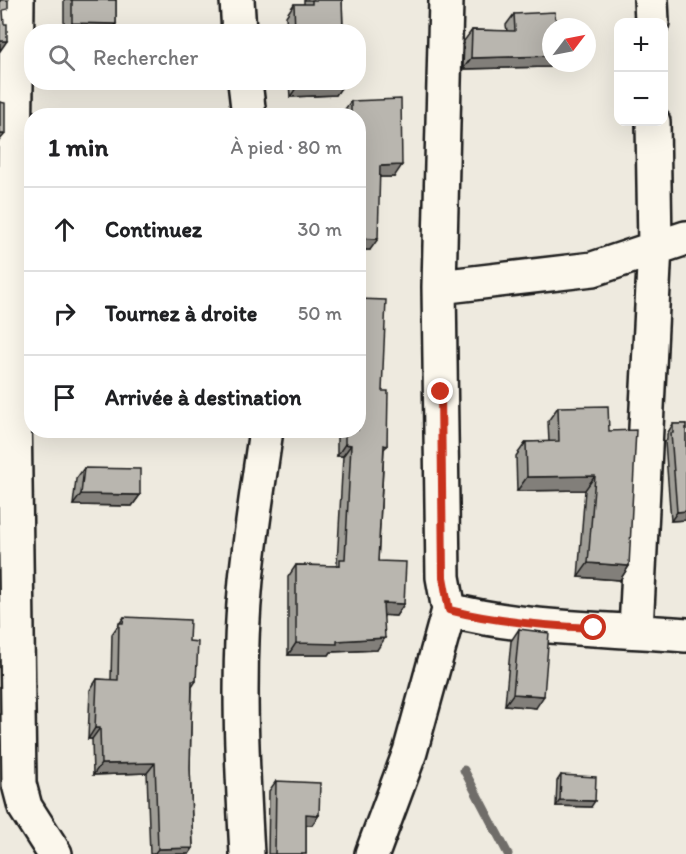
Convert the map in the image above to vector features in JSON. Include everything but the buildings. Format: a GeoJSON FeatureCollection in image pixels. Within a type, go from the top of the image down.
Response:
{"type":"FeatureCollection","features":[{"type":"Feature","properties":{"kind":"street"},"geometry":{"type":"LineString","coordinates":[[16,0],[13,330],[19,784],[25,807],[55,854]]}},
{"type":"Feature","properties":{"kind":"street"},"geometry":{"type":"LineString","coordinates":[[237,0],[238,24]]}},
{"type":"Feature","properties":{"kind":"street"},"geometry":{"type":"LineString","coordinates":[[372,854],[410,752],[449,610],[443,577],[439,287],[446,0]]}},
{"type":"Feature","properties":{"kind":"street"},"geometry":{"type":"LineString","coordinates":[[651,0],[652,18]]}},
{"type":"Feature","properties":{"kind":"street"},"geometry":{"type":"LineString","coordinates":[[246,90],[248,108]]}},
{"type":"Feature","properties":{"kind":"street"},"geometry":{"type":"LineString","coordinates":[[636,630],[655,246],[653,126]]}},
{"type":"Feature","properties":{"kind":"street"},"geometry":{"type":"LineString","coordinates":[[439,287],[593,269],[655,246],[686,238]]}},
{"type":"Feature","properties":{"kind":"street"},"geometry":{"type":"LineString","coordinates":[[247,854],[242,772],[241,670],[246,581],[265,438]]}},
{"type":"Feature","properties":{"kind":"street"},"geometry":{"type":"LineString","coordinates":[[449,610],[472,616],[551,626],[686,635]]}},
{"type":"Feature","properties":{"kind":"waterway"},"geometry":{"type":"LineString","coordinates":[[464,770],[508,854]]}},
{"type":"Feature","properties":{"kind":"route"},"geometry":{"type":"LineString","coordinates":[[441,392],[443,577],[449,610],[472,616],[551,626],[594,628]]}}]}
